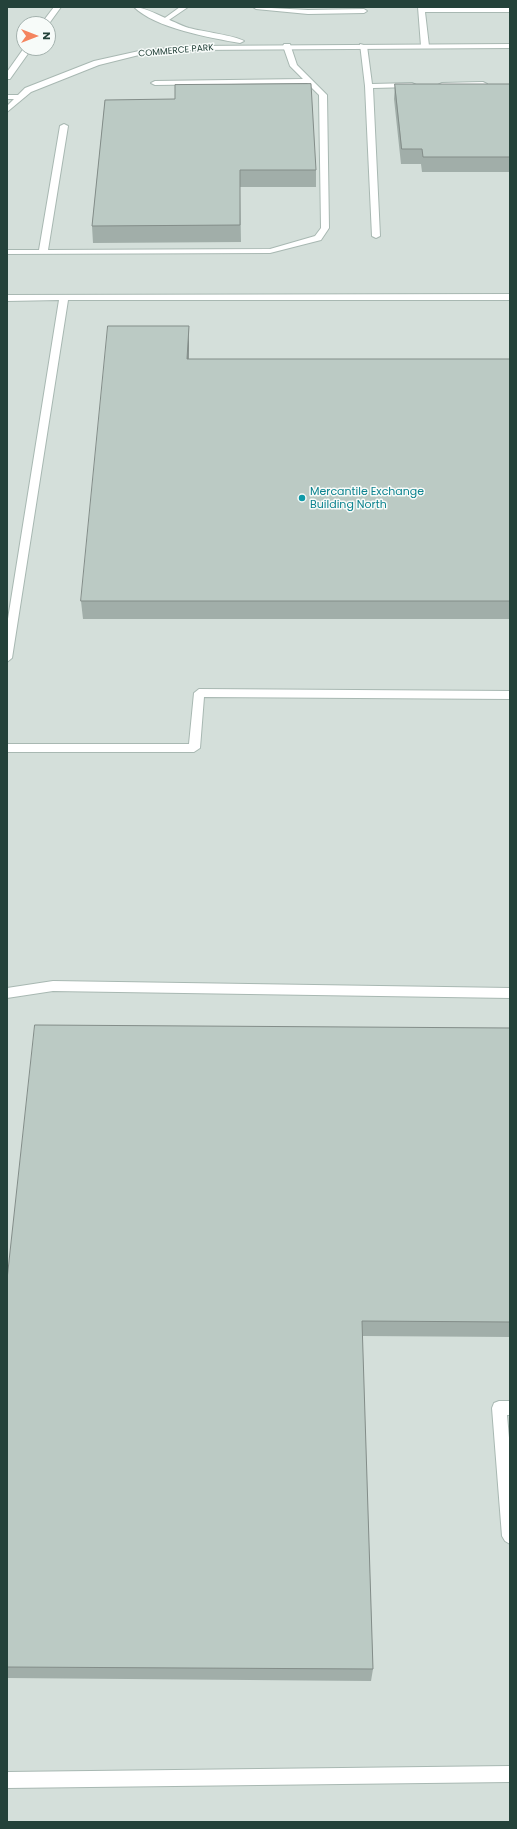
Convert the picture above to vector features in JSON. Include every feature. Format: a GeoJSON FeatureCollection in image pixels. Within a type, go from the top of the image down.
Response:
{"type":"FeatureCollection","features":[{"type":"Feature","properties":{"kind":"street"},"geometry":{"type":"LineString","coordinates":[[51,16],[58,7]]}},
{"type":"Feature","properties":{"kind":"street","name":"COMMERCE PARK"},"geometry":{"type":"LineString","coordinates":[[137,7],[164,21],[208,36],[243,42],[287,46]]}},
{"type":"Feature","properties":{"kind":"street"},"geometry":{"type":"LineString","coordinates":[[164,21],[185,7]]}},
{"type":"Feature","properties":{"kind":"street"},"geometry":{"type":"LineString","coordinates":[[256,7],[308,12],[364,11]]}},
{"type":"Feature","properties":{"kind":"street"},"geometry":{"type":"LineString","coordinates":[[426,46],[421,8],[510,10]]}},
{"type":"Feature","properties":{"kind":"street"},"geometry":{"type":"LineString","coordinates":[[7,252],[270,251],[318,238],[325,228],[323,95],[294,66],[287,46]]}},
{"type":"Feature","properties":{"kind":"street","name":"COMMERCE PARK"},"geometry":{"type":"LineString","coordinates":[[7,110],[28,90],[57,77],[97,63],[139,53],[190,48],[287,46],[510,46]]}},
{"type":"Feature","properties":{"kind":"street"},"geometry":{"type":"LineString","coordinates":[[363,46],[369,86],[376,236]]}},
{"type":"Feature","properties":{"kind":"street"},"geometry":{"type":"LineString","coordinates":[[7,77],[22,56]]}},
{"type":"Feature","properties":{"kind":"street"},"geometry":{"type":"LineString","coordinates":[[155,82],[309,81]]}},
{"type":"Feature","properties":{"kind":"street"},"geometry":{"type":"LineString","coordinates":[[438,85],[483,84]]}},
{"type":"Feature","properties":{"kind":"street"},"geometry":{"type":"LineString","coordinates":[[369,86],[422,85]]}},
{"type":"Feature","properties":{"kind":"street"},"geometry":{"type":"LineString","coordinates":[[7,97],[20,97]]}},
{"type":"Feature","properties":{"kind":"street"},"geometry":{"type":"LineString","coordinates":[[43,253],[64,126]]}},
{"type":"Feature","properties":{"kind":"street"},"geometry":{"type":"LineString","coordinates":[[7,298],[510,297]]}},
{"type":"Feature","properties":{"kind":"street"},"geometry":{"type":"LineString","coordinates":[[7,658],[64,298]]}},
{"type":"Feature","properties":{"kind":"street"},"geometry":{"type":"LineString","coordinates":[[7,748],[194,748],[199,693],[510,695]]}},
{"type":"Feature","properties":{"kind":"street"},"geometry":{"type":"LineString","coordinates":[[7,993],[53,986],[510,993]]}},
{"type":"Feature","properties":{"kind":"street"},"geometry":{"type":"LineString","coordinates":[[510,1408],[499,1408],[510,1536]]}},
{"type":"Feature","properties":{"kind":"street"},"geometry":{"type":"LineString","coordinates":[[7,1780],[510,1774]]}},
{"type":"Feature","properties":{"kind":"shaded area"},"geometry":{"type":"Polygon","coordinates":[[[7,7],[510,7],[510,1822],[7,1822],[7,7]]]}},
{"type":"Feature","properties":{"kind":"building"},"geometry":{"type":"Polygon","coordinates":[[[311,84],[316,170],[240,170],[240,225],[92,226],[105,100],[175,99],[175,85],[311,84]]]}},
{"type":"Feature","properties":{"kind":"building"},"geometry":{"type":"Polygon","coordinates":[[[395,84],[510,84],[510,157],[423,157],[422,149],[402,149],[395,84]]]}},
{"type":"Feature","properties":{"kind":"building","name":"Mercantile Exchange Building North"},"geometry":{"type":"Polygon","coordinates":[[[108,326],[189,326],[187,359],[510,359],[510,601],[81,601],[108,326]]]}},
{"type":"Feature","properties":{"kind":"building"},"geometry":{"type":"Polygon","coordinates":[[[35,1025],[510,1028],[510,1322],[362,1321],[373,1669],[7,1667],[7,1280],[35,1025]]]}},
{"type":"Feature","properties":{"kind":"place","name":"Mercantile Exchange Building North"},"geometry":{"type":"Point","coordinates":[302,498]}}]}
